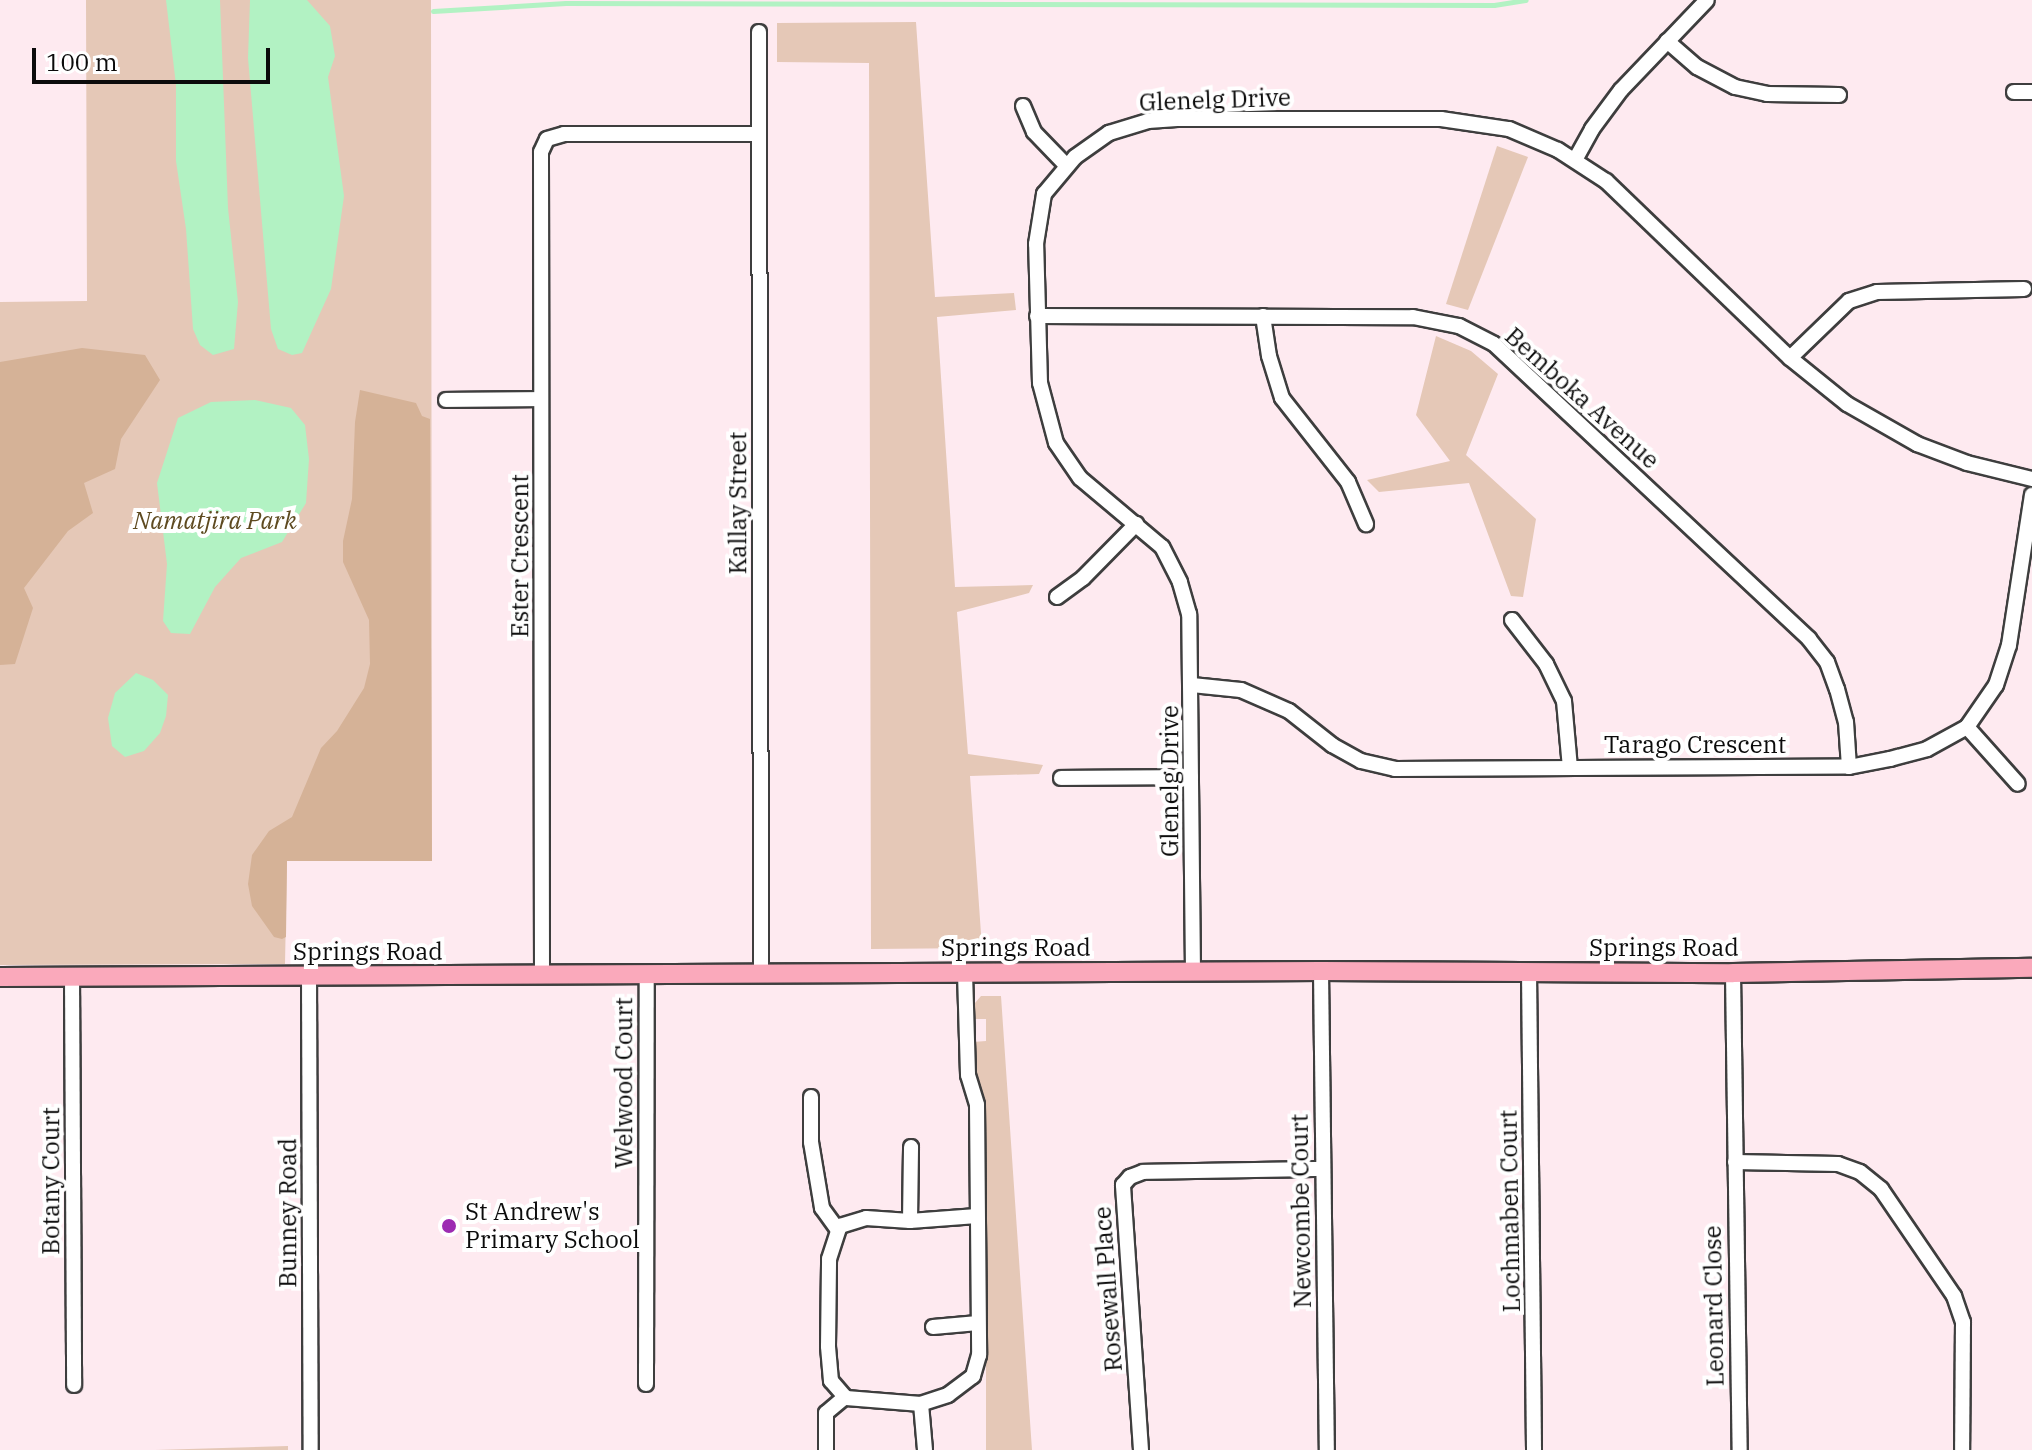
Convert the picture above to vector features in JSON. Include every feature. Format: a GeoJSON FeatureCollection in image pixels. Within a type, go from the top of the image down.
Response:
{"type":"FeatureCollection","features":[{"type":"Feature","properties":{"kind":"main road","name":"Springs Road"},"geometry":{"type":"LineString","coordinates":[[0,977],[1321,971],[1733,973],[2032,968]]}},
{"type":"Feature","properties":{"kind":"street"},"geometry":{"type":"LineString","coordinates":[[1575,160],[1606,109],[1707,0]]}},
{"type":"Feature","properties":{"kind":"street","name":"Kallay Street"},"geometry":{"type":"LineString","coordinates":[[759,32],[761,973]]}},
{"type":"Feature","properties":{"kind":"street"},"geometry":{"type":"LineString","coordinates":[[1667,41],[1697,67],[1735,87],[1767,94],[1839,95]]}},
{"type":"Feature","properties":{"kind":"street"},"geometry":{"type":"LineString","coordinates":[[2014,92],[2032,92]]}},
{"type":"Feature","properties":{"kind":"street"},"geometry":{"type":"LineString","coordinates":[[1023,106],[1034,132],[1066,165]]}},
{"type":"Feature","properties":{"kind":"street","name":"Glenelg Drive"},"geometry":{"type":"LineString","coordinates":[[1193,972],[1189,614],[1180,582],[1162,547],[1080,478],[1056,443],[1040,383],[1036,244],[1044,194],[1066,165],[1098,139],[1122,127],[1177,119],[1470,121],[1509,129],[1575,160],[1619,192],[1790,358],[1847,404],[1904,438],[1967,463],[2032,479]]}},
{"type":"Feature","properties":{"kind":"street"},"geometry":{"type":"LineString","coordinates":[[536,129],[547,139],[564,134],[759,134]]}},
{"type":"Feature","properties":{"kind":"street","name":"Ester Crescent"},"geometry":{"type":"LineString","coordinates":[[542,975],[541,163],[547,139]]}},
{"type":"Feature","properties":{"kind":"street"},"geometry":{"type":"LineString","coordinates":[[1790,358],[1849,301],[1877,292],[2024,289]]}},
{"type":"Feature","properties":{"kind":"street","name":"Bemboka Avenue"},"geometry":{"type":"LineString","coordinates":[[1037,316],[1413,317],[1459,326],[1494,344],[1809,639],[1827,662],[1837,689],[1846,722],[1849,767]]}},
{"type":"Feature","properties":{"kind":"street"},"geometry":{"type":"LineString","coordinates":[[1263,316],[1269,356],[1282,398],[1348,482],[1366,524]]}},
{"type":"Feature","properties":{"kind":"street"},"geometry":{"type":"LineString","coordinates":[[446,400],[541,399]]}},
{"type":"Feature","properties":{"kind":"street","name":"Tarago Crescent"},"geometry":{"type":"LineString","coordinates":[[1192,685],[1241,690],[1289,711],[1332,745],[1361,761],[1395,769],[1849,767],[1927,749],[1967,727],[1996,685],[2009,645],[2032,495]]}},
{"type":"Feature","properties":{"kind":"street"},"geometry":{"type":"LineString","coordinates":[[1057,597],[1083,578],[1136,524]]}},
{"type":"Feature","properties":{"kind":"street"},"geometry":{"type":"LineString","coordinates":[[1512,620],[1546,664],[1564,701],[1570,768]]}},
{"type":"Feature","properties":{"kind":"street"},"geometry":{"type":"LineString","coordinates":[[1967,727],[2018,784]]}},
{"type":"Feature","properties":{"kind":"street"},"geometry":{"type":"LineString","coordinates":[[1061,778],[1191,777]]}},
{"type":"Feature","properties":{"kind":"street","name":"Newcombe Court"},"geometry":{"type":"LineString","coordinates":[[1321,971],[1327,1450]]}},
{"type":"Feature","properties":{"kind":"street","name":"Lochmaben Court"},"geometry":{"type":"LineString","coordinates":[[1529,971],[1534,1450]]}},
{"type":"Feature","properties":{"kind":"street"},"geometry":{"type":"LineString","coordinates":[[965,973],[968,1075],[977,1105],[979,1355],[973,1376],[948,1395],[921,1404],[861,1402],[845,1397],[831,1381],[828,1346],[829,1259],[840,1226],[866,1218],[910,1221],[977,1216]]}},
{"type":"Feature","properties":{"kind":"street","name":"Leonard Close"},"geometry":{"type":"LineString","coordinates":[[1733,973],[1740,1450]]}},
{"type":"Feature","properties":{"kind":"street","name":"Welwood Court"},"geometry":{"type":"LineString","coordinates":[[646,1384],[647,974]]}},
{"type":"Feature","properties":{"kind":"street","name":"Bunney Road"},"geometry":{"type":"LineString","coordinates":[[309,976],[311,1450]]}},
{"type":"Feature","properties":{"kind":"street","name":"Botany Court"},"geometry":{"type":"LineString","coordinates":[[72,977],[74,1385]]}},
{"type":"Feature","properties":{"kind":"street"},"geometry":{"type":"LineString","coordinates":[[811,1097],[811,1142],[822,1208],[838,1230]]}},
{"type":"Feature","properties":{"kind":"street"},"geometry":{"type":"LineString","coordinates":[[910,1221],[911,1147]]}},
{"type":"Feature","properties":{"kind":"street"},"geometry":{"type":"LineString","coordinates":[[1735,1162],[1838,1164],[1860,1172],[1881,1189],[1954,1296],[1963,1322],[1962,1450]]}},
{"type":"Feature","properties":{"kind":"street","name":"Rosewall Place"},"geometry":{"type":"LineString","coordinates":[[1141,1450],[1123,1185],[1130,1177],[1143,1172],[1322,1169]]}},
{"type":"Feature","properties":{"kind":"street"},"geometry":{"type":"LineString","coordinates":[[933,1327],[978,1323]]}},
{"type":"Feature","properties":{"kind":"street"},"geometry":{"type":"LineString","coordinates":[[826,1450],[826,1413],[845,1397]]}},
{"type":"Feature","properties":{"kind":"street"},"geometry":{"type":"LineString","coordinates":[[921,1404],[925,1450]]}},
{"type":"Feature","properties":{"kind":"green space","name":"Namatjira Park"},"geometry":{"type":"Polygon","coordinates":[[[86,0],[431,0],[432,861],[287,861],[285,964],[0,965],[0,302],[87,301],[86,0]]]}},
{"type":"Feature","properties":{"kind":"green space"},"geometry":{"type":"Polygon","coordinates":[[[916,22],[935,297],[1014,293],[1016,310],[937,317],[955,587],[1033,585],[1029,593],[957,612],[968,754],[1043,765],[1039,774],[970,776],[982,948],[871,949],[869,63],[777,62],[777,23],[916,22]]]}},
{"type":"Feature","properties":{"kind":"green space"},"geometry":{"type":"Polygon","coordinates":[[[1497,146],[1528,157],[1468,310],[1446,304],[1497,146]]]}},
{"type":"Feature","properties":{"kind":"green space"},"geometry":{"type":"Polygon","coordinates":[[[1436,336],[1471,351],[1498,374],[1466,455],[1536,519],[1523,597],[1511,596],[1469,483],[1379,492],[1367,480],[1450,461],[1416,415],[1436,336]]]}},
{"type":"Feature","properties":{"kind":"green space"},"geometry":{"type":"Polygon","coordinates":[[[981,996],[1001,996],[1032,1450],[986,1450],[986,1106],[977,1081],[973,1042],[986,1041],[986,1019],[972,1019],[975,1003],[981,996]]]}},
{"type":"Feature","properties":{"kind":"green space"},"geometry":{"type":"Polygon","coordinates":[[[288,1446],[288,1450],[155,1450],[288,1446]]]}},
{"type":"Feature","properties":{"kind":"shaded area"},"geometry":{"type":"Polygon","coordinates":[[[166,0],[220,0],[228,208],[238,302],[234,349],[213,355],[200,345],[193,329],[186,229],[176,161],[176,85],[166,0]]]}},
{"type":"Feature","properties":{"kind":"shaded area"},"geometry":{"type":"Polygon","coordinates":[[[250,0],[307,0],[330,26],[335,56],[328,77],[344,196],[331,289],[302,353],[292,355],[278,349],[271,329],[248,58],[250,0]]]}},
{"type":"Feature","properties":{"kind":"shaded area"},"geometry":{"type":"Polygon","coordinates":[[[82,348],[145,355],[160,380],[121,439],[115,469],[84,483],[93,513],[68,531],[24,588],[33,608],[15,664],[0,665],[0,362],[82,348]]]}},
{"type":"Feature","properties":{"kind":"shaded area"},"geometry":{"type":"Polygon","coordinates":[[[360,390],[416,403],[422,416],[430,419],[432,861],[287,861],[286,937],[282,939],[274,937],[252,906],[248,884],[252,855],[269,831],[292,817],[321,748],[337,731],[364,688],[370,664],[369,620],[343,562],[343,541],[352,499],[355,422],[360,390]]]}},
{"type":"Feature","properties":{"kind":"shaded area"},"geometry":{"type":"Polygon","coordinates":[[[255,400],[291,408],[305,425],[309,459],[306,503],[282,542],[241,558],[215,587],[190,634],[171,633],[163,621],[167,564],[157,483],[178,418],[211,402],[255,400]]]}},
{"type":"Feature","properties":{"kind":"shaded area"},"geometry":{"type":"Polygon","coordinates":[[[136,673],[153,680],[168,695],[166,716],[160,733],[144,751],[125,757],[112,746],[108,718],[115,693],[136,673]]]}},
{"type":"Feature","properties":{"kind":"waterway"},"geometry":{"type":"LineString","coordinates":[[433,11],[566,3],[1494,5],[1526,0]]}},
{"type":"Feature","properties":{"kind":"place","name":"St Andrew's Primary School"},"geometry":{"type":"Point","coordinates":[449,1226]}}]}
